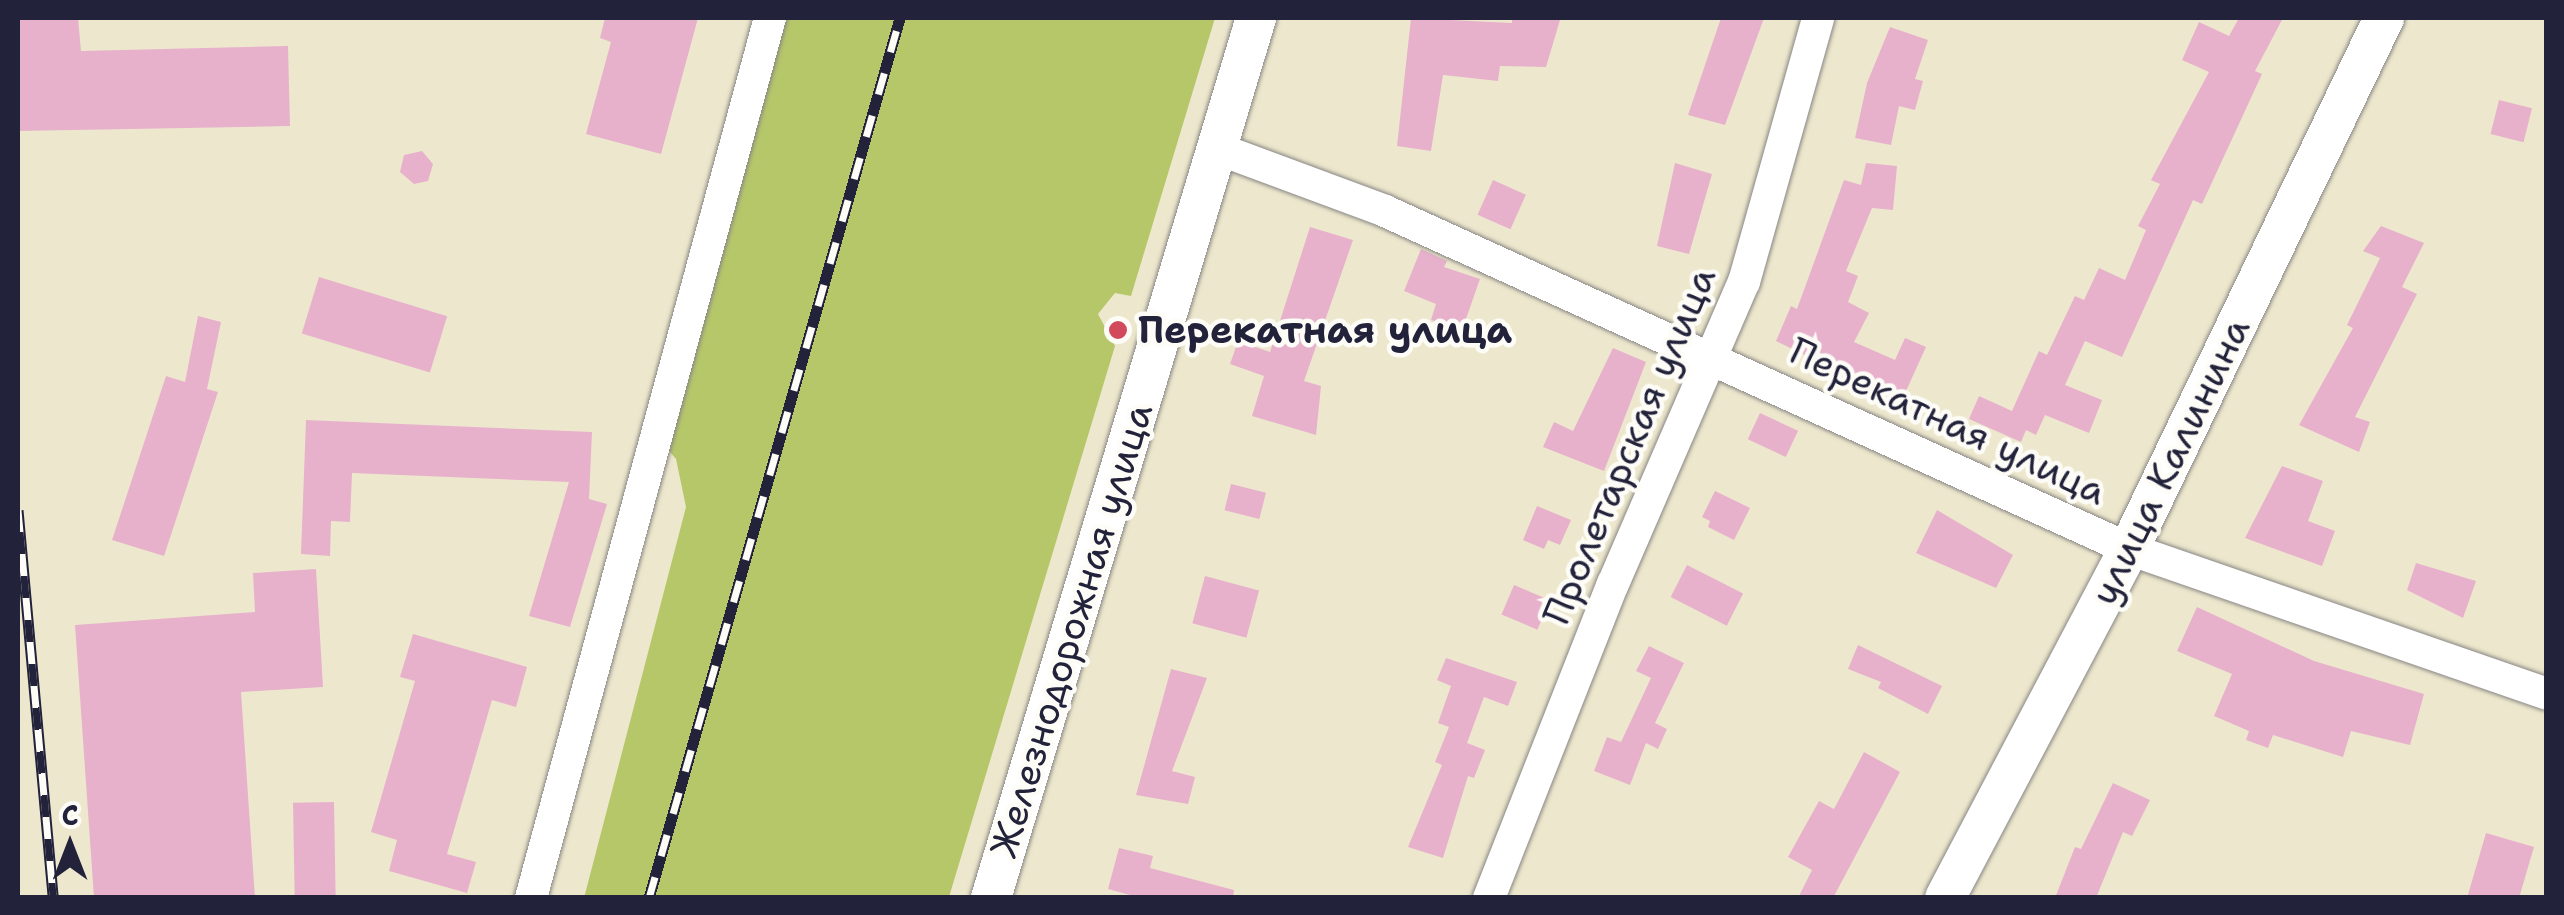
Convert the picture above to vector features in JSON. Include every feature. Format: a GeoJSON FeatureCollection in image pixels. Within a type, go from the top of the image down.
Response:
{"type":"FeatureCollection","features":[{"type":"Feature","properties":{"kind":"street"},"geometry":{"type":"LineString","coordinates":[[530,898],[770,18]]}},
{"type":"Feature","properties":{"kind":"street","name":"Железнодорожная улица"},"geometry":{"type":"LineString","coordinates":[[991,898],[1256,18]]}},
{"type":"Feature","properties":{"kind":"street","name":"Пролетарская улица"},"geometry":{"type":"LineString","coordinates":[[1489,898],[1708,356],[1744,282],[1818,18]]}},
{"type":"Feature","properties":{"kind":"street","name":"улица Калинина"},"geometry":{"type":"LineString","coordinates":[[1945,898],[2129,549],[2384,18]]}},
{"type":"Feature","properties":{"kind":"street","name":"Перекатная улица"},"geometry":{"type":"LineString","coordinates":[[1216,148],[1385,211],[2129,549],[2546,693]]}},
{"type":"Feature","properties":{"kind":"green space"},"geometry":{"type":"Polygon","coordinates":[[[770,18],[1215,18],[1131,296],[1115,293],[1098,314],[1115,346],[949,897],[584,898],[686,507],[676,459],[654,433],[770,18]]]}},
{"type":"Feature","properties":{"kind":"building"},"geometry":{"type":"Polygon","coordinates":[[[18,18],[78,18],[81,51],[288,46],[290,126],[18,131],[18,18]]]}},
{"type":"Feature","properties":{"kind":"building"},"geometry":{"type":"Polygon","coordinates":[[[605,18],[698,18],[661,154],[586,134],[611,42],[600,38],[605,18]]]}},
{"type":"Feature","properties":{"kind":"building"},"geometry":{"type":"Polygon","coordinates":[[[1411,18],[1512,23],[1512,18],[1560,20],[1546,67],[1500,66],[1498,81],[1443,75],[1431,151],[1397,146],[1411,18]]]}},
{"type":"Feature","properties":{"kind":"building"},"geometry":{"type":"Polygon","coordinates":[[[1721,18],[1764,18],[1725,125],[1688,115],[1721,18]]]}},
{"type":"Feature","properties":{"kind":"building"},"geometry":{"type":"Polygon","coordinates":[[[2239,18],[2283,18],[2255,71],[2262,74],[2202,204],[2193,200],[2122,357],[2085,341],[2065,385],[2102,400],[2089,433],[2045,415],[2036,435],[2026,430],[2021,442],[1969,419],[1979,396],[2012,411],[2039,351],[2047,355],[2075,296],[2084,300],[2099,268],[2125,280],[2146,230],[2138,226],[2160,184],[2151,180],[2209,72],[2182,60],[2199,22],[2229,36],[2239,18]]]}},
{"type":"Feature","properties":{"kind":"building"},"geometry":{"type":"Polygon","coordinates":[[[1890,27],[1928,40],[1915,79],[1923,81],[1915,110],[1899,106],[1891,145],[1855,138],[1867,83],[1890,27]]]}},
{"type":"Feature","properties":{"kind":"building"},"geometry":{"type":"Polygon","coordinates":[[[2499,100],[2532,108],[2524,142],[2491,134],[2499,100]]]}},
{"type":"Feature","properties":{"kind":"building"},"geometry":{"type":"Polygon","coordinates":[[[422,151],[433,164],[428,181],[414,184],[400,172],[404,155],[422,151]]]}},
{"type":"Feature","properties":{"kind":"building"},"geometry":{"type":"Polygon","coordinates":[[[1675,163],[1712,174],[1689,254],[1657,246],[1675,163]]]}},
{"type":"Feature","properties":{"kind":"building"},"geometry":{"type":"Polygon","coordinates":[[[1866,163],[1897,166],[1893,210],[1872,208],[1846,271],[1858,276],[1848,302],[1869,313],[1854,342],[1895,360],[1905,338],[1926,347],[1901,402],[1776,341],[1791,306],[1797,309],[1844,180],[1861,185],[1866,163]]]}},
{"type":"Feature","properties":{"kind":"building"},"geometry":{"type":"Polygon","coordinates":[[[1493,180],[1526,195],[1510,229],[1478,215],[1493,180]]]}},
{"type":"Feature","properties":{"kind":"building"},"geometry":{"type":"Polygon","coordinates":[[[2381,226],[2424,243],[2402,287],[2417,294],[2355,417],[2370,422],[2359,452],[2299,425],[2353,328],[2347,325],[2380,258],[2363,251],[2381,226]]]}},
{"type":"Feature","properties":{"kind":"building"},"geometry":{"type":"Polygon","coordinates":[[[1310,227],[1353,240],[1304,381],[1321,386],[1316,435],[1252,416],[1264,376],[1230,364],[1238,341],[1270,352],[1310,227]]]}},
{"type":"Feature","properties":{"kind":"building"},"geometry":{"type":"Polygon","coordinates":[[[1421,249],[1447,261],[1444,267],[1480,279],[1462,330],[1431,320],[1436,304],[1404,291],[1421,249]]]}},
{"type":"Feature","properties":{"kind":"building"},"geometry":{"type":"Polygon","coordinates":[[[319,277],[447,316],[430,373],[302,333],[319,277]]]}},
{"type":"Feature","properties":{"kind":"building"},"geometry":{"type":"Polygon","coordinates":[[[198,316],[221,322],[207,389],[218,392],[164,556],[112,540],[166,376],[185,382],[198,316]]]}},
{"type":"Feature","properties":{"kind":"building"},"geometry":{"type":"Polygon","coordinates":[[[1613,348],[1646,362],[1604,471],[1543,447],[1554,422],[1573,431],[1613,348]]]}},
{"type":"Feature","properties":{"kind":"building"},"geometry":{"type":"Polygon","coordinates":[[[1760,413],[1798,431],[1786,457],[1748,439],[1760,413]]]}},
{"type":"Feature","properties":{"kind":"building"},"geometry":{"type":"Polygon","coordinates":[[[306,420],[592,432],[589,499],[607,504],[570,627],[529,616],[569,482],[352,473],[350,522],[331,521],[330,556],[301,554],[306,420]]]}},
{"type":"Feature","properties":{"kind":"building"},"geometry":{"type":"Polygon","coordinates":[[[2282,466],[2323,481],[2308,521],[2335,531],[2322,566],[2245,538],[2282,466]]]}},
{"type":"Feature","properties":{"kind":"building"},"geometry":{"type":"Polygon","coordinates":[[[1231,484],[1266,493],[1259,519],[1224,510],[1231,484]]]}},
{"type":"Feature","properties":{"kind":"building"},"geometry":{"type":"Polygon","coordinates":[[[1715,491],[1750,508],[1734,540],[1708,527],[1710,521],[1702,517],[1715,491]]]}},
{"type":"Feature","properties":{"kind":"building"},"geometry":{"type":"Polygon","coordinates":[[[1537,506],[1571,520],[1560,545],[1548,540],[1544,549],[1523,540],[1537,506]]]}},
{"type":"Feature","properties":{"kind":"building"},"geometry":{"type":"Polygon","coordinates":[[[1937,510],[2013,555],[1996,588],[1916,553],[1937,510]]]}},
{"type":"Feature","properties":{"kind":"building"},"geometry":{"type":"Polygon","coordinates":[[[2416,563],[2476,581],[2463,618],[2407,590],[2416,563]]]}},
{"type":"Feature","properties":{"kind":"building"},"geometry":{"type":"Polygon","coordinates":[[[1687,565],[1743,594],[1727,626],[1671,597],[1687,565]]]}},
{"type":"Feature","properties":{"kind":"building"},"geometry":{"type":"Polygon","coordinates":[[[316,569],[323,687],[241,692],[255,898],[94,898],[75,625],[255,612],[253,573],[316,569]]]}},
{"type":"Feature","properties":{"kind":"building"},"geometry":{"type":"Polygon","coordinates":[[[1205,576],[1259,590],[1246,638],[1192,623],[1205,576]]]}},
{"type":"Feature","properties":{"kind":"building"},"geometry":{"type":"Polygon","coordinates":[[[1514,585],[1550,600],[1537,630],[1501,614],[1514,585]]]}},
{"type":"Feature","properties":{"kind":"building"},"geometry":{"type":"Polygon","coordinates":[[[2197,607],[2314,661],[2424,694],[2410,745],[2351,731],[2343,757],[2273,735],[2268,748],[2246,740],[2249,731],[2214,716],[2232,674],[2177,651],[2197,607]]]}},
{"type":"Feature","properties":{"kind":"building"},"geometry":{"type":"Polygon","coordinates":[[[413,634],[527,667],[516,707],[492,700],[447,854],[476,862],[467,893],[389,871],[397,840],[371,832],[415,681],[400,677],[413,634]]]}},
{"type":"Feature","properties":{"kind":"building"},"geometry":{"type":"Polygon","coordinates":[[[1858,645],[1942,686],[1928,714],[1878,688],[1881,682],[1848,669],[1858,645]]]}},
{"type":"Feature","properties":{"kind":"building"},"geometry":{"type":"Polygon","coordinates":[[[1649,646],[1684,663],[1655,723],[1667,729],[1658,749],[1646,743],[1630,785],[1594,771],[1607,737],[1621,742],[1651,678],[1636,671],[1649,646]]]}},
{"type":"Feature","properties":{"kind":"building"},"geometry":{"type":"Polygon","coordinates":[[[1446,658],[1517,682],[1508,706],[1484,697],[1467,743],[1485,750],[1474,778],[1468,776],[1443,858],[1408,847],[1442,765],[1435,762],[1449,727],[1438,723],[1451,686],[1437,680],[1446,658]]]}},
{"type":"Feature","properties":{"kind":"building"},"geometry":{"type":"Polygon","coordinates":[[[1171,669],[1207,678],[1172,771],[1195,777],[1188,804],[1136,795],[1171,669]]]}},
{"type":"Feature","properties":{"kind":"building"},"geometry":{"type":"Polygon","coordinates":[[[1864,752],[1900,772],[1833,898],[1798,898],[1812,870],[1788,857],[1819,801],[1834,809],[1864,752]]]}},
{"type":"Feature","properties":{"kind":"building"},"geometry":{"type":"Polygon","coordinates":[[[2113,783],[2150,800],[2132,836],[2123,832],[2096,898],[2055,898],[2075,847],[2081,849],[2113,783]]]}},
{"type":"Feature","properties":{"kind":"building"},"geometry":{"type":"Polygon","coordinates":[[[334,802],[336,898],[295,898],[293,803],[334,802]]]}},
{"type":"Feature","properties":{"kind":"building"},"geometry":{"type":"Polygon","coordinates":[[[2486,833],[2534,847],[2519,898],[2467,898],[2486,833]]]}},
{"type":"Feature","properties":{"kind":"building"},"geometry":{"type":"Polygon","coordinates":[[[1119,848],[1153,856],[1150,868],[1234,890],[1233,898],[1141,898],[1108,889],[1119,848]]]}},
{"type":"Feature","properties":{"kind":"railway"},"geometry":{"type":"LineString","coordinates":[[649,898],[900,18]]}},
{"type":"Feature","properties":{"kind":"railway"},"geometry":{"type":"LineString","coordinates":[[18,510],[53,898]]}},
{"type":"Feature","properties":{"kind":"place","name":"Перекатная улица"},"geometry":{"type":"Point","coordinates":[1118,330]}}]}
